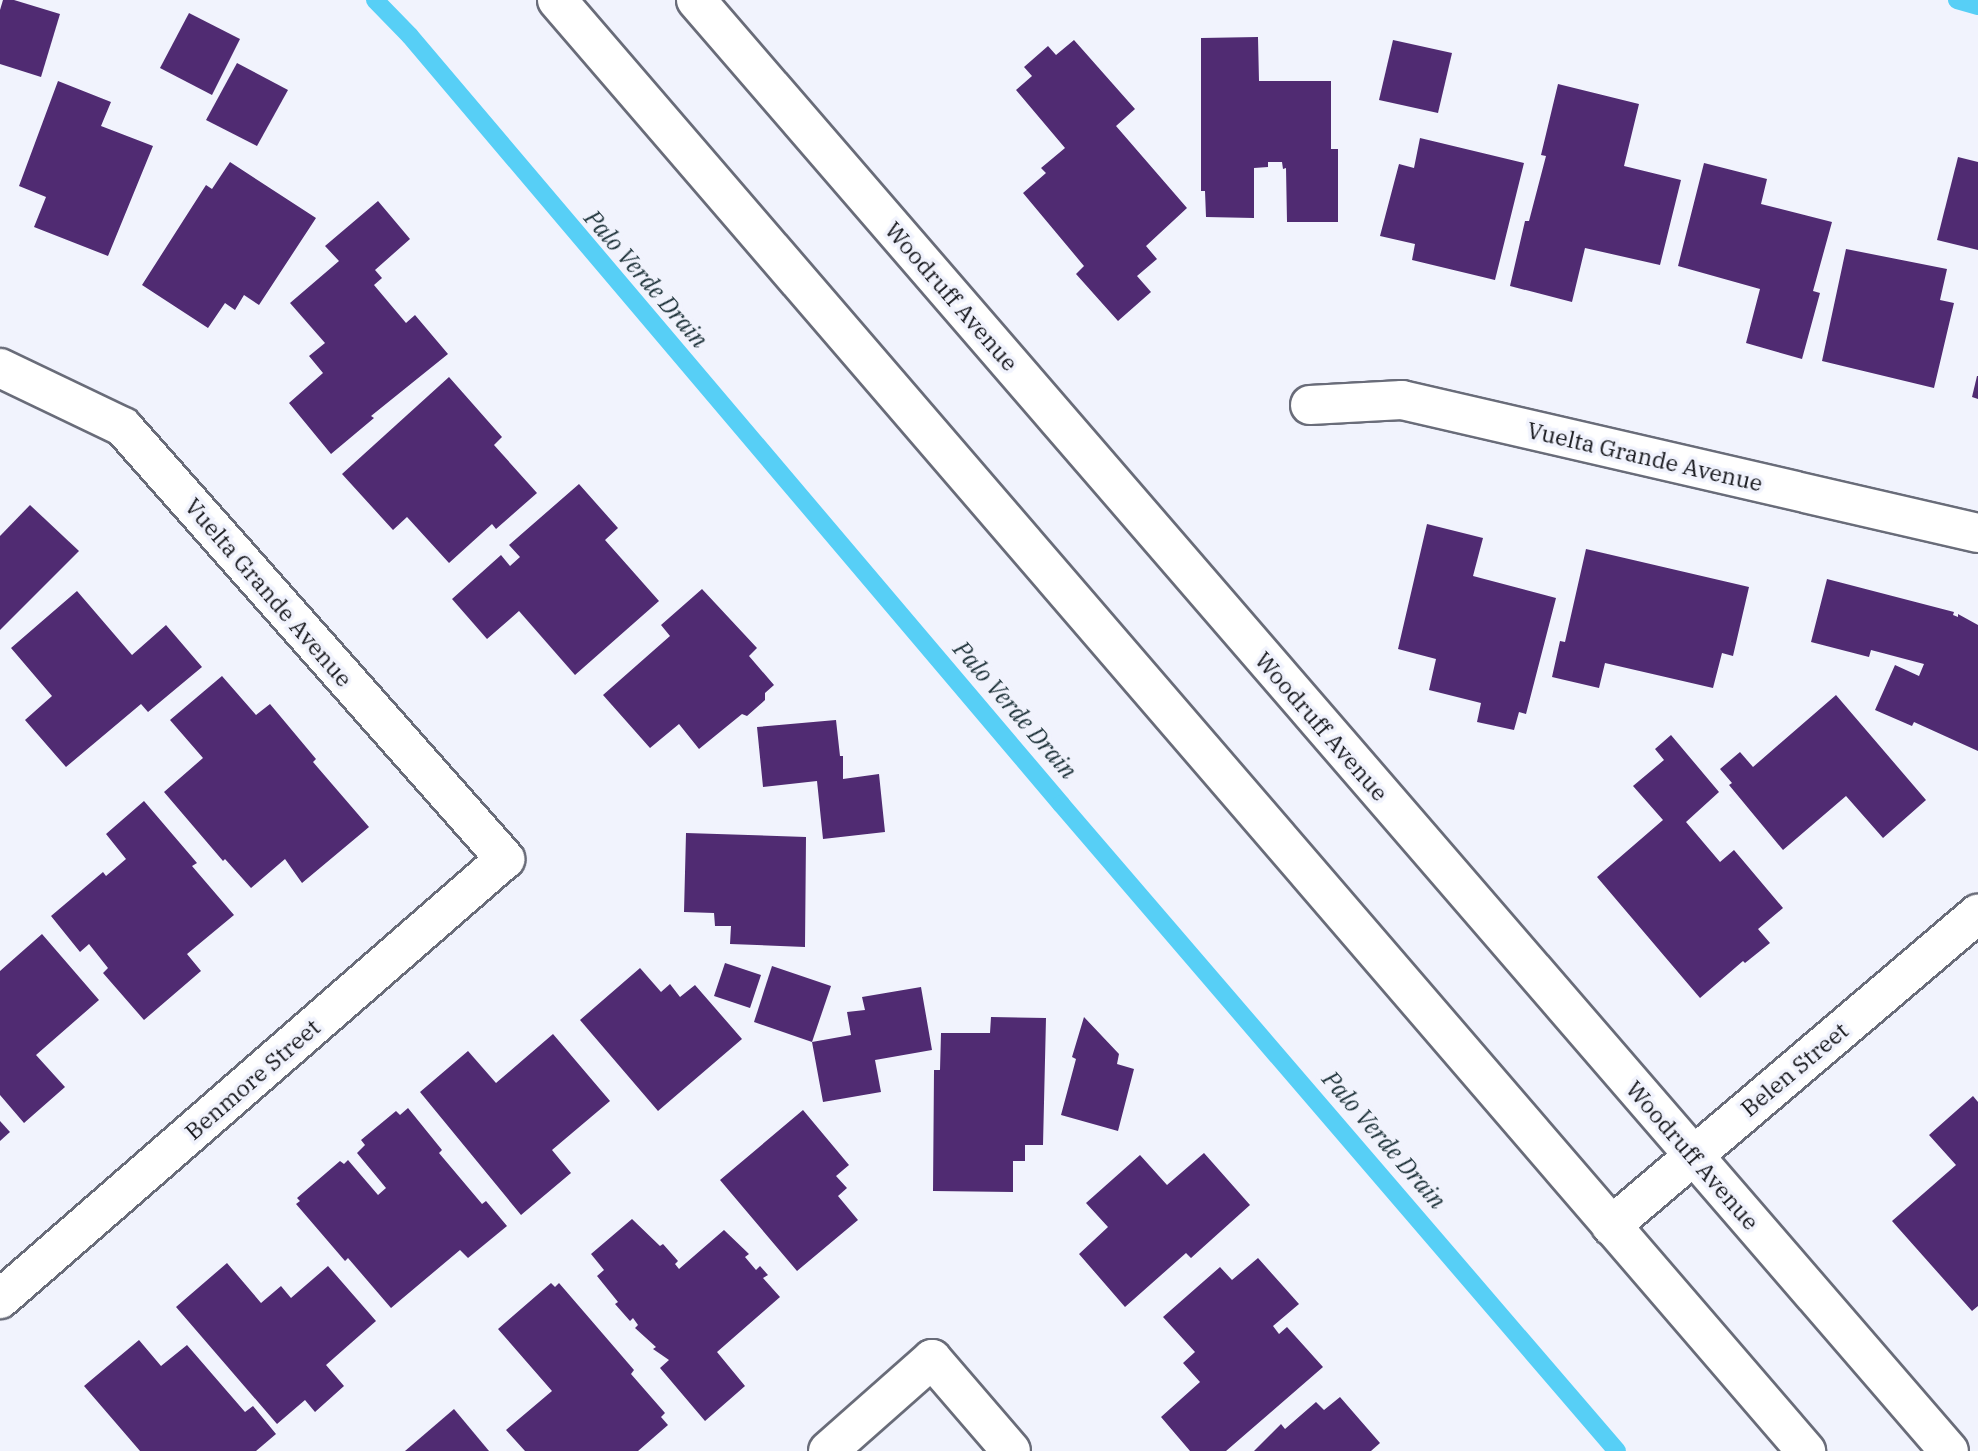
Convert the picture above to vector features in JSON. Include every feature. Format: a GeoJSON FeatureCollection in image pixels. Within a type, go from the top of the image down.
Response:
{"type":"FeatureCollection","features":[{"type":"Feature","properties":{"kind":"main road"},"geometry":{"type":"LineString","coordinates":[[557,0],[1806,1451]]}},
{"type":"Feature","properties":{"kind":"main road","name":"Woodruff Avenue"},"geometry":{"type":"LineString","coordinates":[[696,0],[1949,1451]]}},
{"type":"Feature","properties":{"kind":"main road","name":"Vuelta Grande Avenue"},"geometry":{"type":"LineString","coordinates":[[0,368],[123,427],[505,859]]}},
{"type":"Feature","properties":{"kind":"main road","name":"Vuelta Grande Avenue"},"geometry":{"type":"LineString","coordinates":[[1310,405],[1402,400],[1978,533]]}},
{"type":"Feature","properties":{"kind":"main road","name":"Benmore Street"},"geometry":{"type":"LineString","coordinates":[[0,1299],[505,859]]}},
{"type":"Feature","properties":{"kind":"main road","name":"Belen Street"},"geometry":{"type":"LineString","coordinates":[[1611,1226],[1978,914]]}},
{"type":"Feature","properties":{"kind":"main road"},"geometry":{"type":"LineString","coordinates":[[828,1451],[932,1359],[1011,1451]]}},
{"type":"Feature","properties":{"kind":"building"},"geometry":{"type":"Polygon","coordinates":[[[3,0],[14,0],[60,14],[41,77],[0,64],[0,10],[3,0]]]}},
{"type":"Feature","properties":{"kind":"building"},"geometry":{"type":"Polygon","coordinates":[[[189,13],[240,39],[212,95],[160,68],[189,13]]]}},
{"type":"Feature","properties":{"kind":"building"},"geometry":{"type":"Polygon","coordinates":[[[1258,37],[1259,81],[1331,81],[1331,149],[1338,149],[1338,222],[1287,222],[1286,168],[1283,169],[1282,162],[1268,162],[1268,167],[1254,168],[1254,218],[1206,217],[1205,191],[1201,191],[1201,38],[1258,37]]]}},
{"type":"Feature","properties":{"kind":"building"},"geometry":{"type":"Polygon","coordinates":[[[1074,40],[1135,109],[1116,126],[1187,208],[1146,246],[1157,259],[1137,276],[1151,292],[1118,321],[1076,274],[1084,266],[1023,193],[1046,173],[1041,168],[1065,148],[1016,90],[1032,76],[1024,67],[1048,46],[1056,55],[1074,40]]]}},
{"type":"Feature","properties":{"kind":"building"},"geometry":{"type":"Polygon","coordinates":[[[1393,40],[1452,53],[1438,113],[1379,100],[1393,40]]]}},
{"type":"Feature","properties":{"kind":"building"},"geometry":{"type":"Polygon","coordinates":[[[237,63],[288,90],[257,146],[206,120],[237,63]]]}},
{"type":"Feature","properties":{"kind":"building"},"geometry":{"type":"Polygon","coordinates":[[[58,81],[111,102],[101,126],[153,146],[108,256],[34,227],[46,197],[19,186],[58,81]]]}},
{"type":"Feature","properties":{"kind":"building"},"geometry":{"type":"Polygon","coordinates":[[[1558,84],[1639,104],[1624,166],[1681,180],[1660,265],[1585,248],[1572,302],[1510,286],[1525,221],[1529,221],[1546,156],[1541,155],[1558,84]]]}},
{"type":"Feature","properties":{"kind":"building"},"geometry":{"type":"Polygon","coordinates":[[[1420,138],[1524,163],[1495,280],[1412,260],[1415,244],[1380,236],[1399,164],[1414,168],[1420,138]]]}},
{"type":"Feature","properties":{"kind":"building"},"geometry":{"type":"Polygon","coordinates":[[[1958,157],[1978,162],[1978,250],[1937,240],[1958,157]]]}},
{"type":"Feature","properties":{"kind":"building"},"geometry":{"type":"Polygon","coordinates":[[[230,162],[316,218],[259,305],[244,295],[235,310],[225,303],[208,328],[142,285],[206,185],[212,189],[230,162]]]}},
{"type":"Feature","properties":{"kind":"building"},"geometry":{"type":"Polygon","coordinates":[[[1704,163],[1767,179],[1761,204],[1832,222],[1813,291],[1820,293],[1802,359],[1746,343],[1760,289],[1678,266],[1704,163]]]}},
{"type":"Feature","properties":{"kind":"building"},"geometry":{"type":"Polygon","coordinates":[[[378,201],[410,239],[375,270],[382,278],[374,285],[406,323],[415,315],[448,354],[371,416],[374,418],[331,454],[289,403],[323,373],[309,356],[325,343],[290,303],[339,261],[325,246],[378,201]]]}},
{"type":"Feature","properties":{"kind":"building"},"geometry":{"type":"Polygon","coordinates":[[[1846,249],[1947,269],[1940,300],[1954,303],[1934,388],[1822,361],[1846,249]]]}},
{"type":"Feature","properties":{"kind":"building"},"geometry":{"type":"Polygon","coordinates":[[[1978,376],[1978,399],[1972,397],[1978,376]]]}},
{"type":"Feature","properties":{"kind":"building"},"geometry":{"type":"Polygon","coordinates":[[[449,377],[502,437],[494,445],[537,493],[496,529],[492,524],[449,563],[407,517],[393,530],[342,474],[449,377]]]}},
{"type":"Feature","properties":{"kind":"building"},"geometry":{"type":"Polygon","coordinates":[[[579,484],[618,528],[605,540],[659,601],[575,675],[519,611],[487,639],[452,599],[501,555],[510,566],[520,557],[509,545],[579,484]]]}},
{"type":"Feature","properties":{"kind":"building"},"geometry":{"type":"Polygon","coordinates":[[[30,505],[79,551],[0,630],[0,536],[30,505]]]}},
{"type":"Feature","properties":{"kind":"building"},"geometry":{"type":"Polygon","coordinates":[[[1427,524],[1483,538],[1473,576],[1556,598],[1526,714],[1519,712],[1514,730],[1477,722],[1481,703],[1429,690],[1436,659],[1398,649],[1427,524]]]}},
{"type":"Feature","properties":{"kind":"building"},"geometry":{"type":"Polygon","coordinates":[[[1586,549],[1749,587],[1733,656],[1722,653],[1713,688],[1605,663],[1599,688],[1552,677],[1560,641],[1565,642],[1586,549]]]}},
{"type":"Feature","properties":{"kind":"building"},"geometry":{"type":"Polygon","coordinates":[[[1827,579],[1954,612],[1953,615],[1958,617],[1958,614],[1978,625],[1978,751],[1914,722],[1912,726],[1875,710],[1895,665],[1919,676],[1924,664],[1871,650],[1869,657],[1811,642],[1827,579]]]}},
{"type":"Feature","properties":{"kind":"building"},"geometry":{"type":"Polygon","coordinates":[[[702,589],[757,648],[749,656],[774,685],[765,693],[765,700],[747,716],[742,714],[699,749],[679,724],[650,748],[603,695],[670,636],[661,625],[702,589]]]}},
{"type":"Feature","properties":{"kind":"building"},"geometry":{"type":"Polygon","coordinates":[[[77,591],[132,655],[166,625],[202,667],[148,712],[141,704],[66,767],[25,720],[52,696],[11,648],[77,591]]]}},
{"type":"Feature","properties":{"kind":"building"},"geometry":{"type":"Polygon","coordinates":[[[222,676],[256,715],[270,704],[316,759],[313,762],[369,827],[302,883],[285,859],[251,888],[225,859],[223,861],[164,792],[203,758],[170,720],[222,676]]]}},
{"type":"Feature","properties":{"kind":"building"},"geometry":{"type":"Polygon","coordinates":[[[1836,695],[1926,800],[1883,838],[1846,796],[1783,850],[1729,785],[1732,783],[1720,769],[1740,752],[1753,767],[1836,695]]]}},
{"type":"Feature","properties":{"kind":"building"},"geometry":{"type":"Polygon","coordinates":[[[836,720],[840,756],[843,756],[843,779],[879,774],[885,832],[823,839],[817,781],[763,787],[757,727],[836,720]]]}},
{"type":"Feature","properties":{"kind":"building"},"geometry":{"type":"Polygon","coordinates":[[[1671,735],[1719,792],[1686,822],[1720,862],[1734,850],[1783,908],[1758,929],[1770,943],[1745,963],[1743,961],[1700,998],[1597,877],[1663,820],[1633,786],[1664,760],[1655,749],[1671,735]]]}},
{"type":"Feature","properties":{"kind":"building"},"geometry":{"type":"Polygon","coordinates":[[[144,801],[197,863],[192,866],[234,915],[187,954],[201,971],[144,1020],[103,973],[108,968],[89,944],[80,952],[51,916],[103,872],[106,876],[126,859],[106,834],[144,801]]]}},
{"type":"Feature","properties":{"kind":"building"},"geometry":{"type":"Polygon","coordinates":[[[686,833],[806,837],[805,947],[730,944],[731,926],[715,926],[714,913],[684,912],[686,833]]]}},
{"type":"Feature","properties":{"kind":"building"},"geometry":{"type":"Polygon","coordinates":[[[42,934],[99,1000],[36,1055],[65,1087],[24,1123],[0,1095],[0,971],[42,934]]]}},
{"type":"Feature","properties":{"kind":"building"},"geometry":{"type":"Polygon","coordinates":[[[725,963],[761,975],[750,1008],[714,996],[725,963]]]}},
{"type":"Feature","properties":{"kind":"building"},"geometry":{"type":"Polygon","coordinates":[[[772,966],[831,986],[812,1042],[754,1022],[772,966]]]}},
{"type":"Feature","properties":{"kind":"building"},"geometry":{"type":"Polygon","coordinates":[[[640,968],[661,992],[670,984],[680,997],[695,985],[742,1039],[658,1111],[580,1020],[640,968]]]}},
{"type":"Feature","properties":{"kind":"building"},"geometry":{"type":"Polygon","coordinates":[[[921,987],[932,1050],[875,1060],[881,1092],[823,1102],[812,1042],[851,1035],[847,1012],[865,1010],[862,997],[921,987]]]}},
{"type":"Feature","properties":{"kind":"building"},"geometry":{"type":"Polygon","coordinates":[[[991,1017],[1046,1018],[1043,1145],[1025,1145],[1025,1161],[1013,1161],[1013,1192],[933,1191],[934,1070],[940,1070],[941,1033],[990,1033],[991,1017]]]}},
{"type":"Feature","properties":{"kind":"building"},"geometry":{"type":"Polygon","coordinates":[[[1084,1017],[1119,1054],[1117,1064],[1134,1069],[1118,1131],[1061,1115],[1076,1059],[1072,1057],[1084,1017]]]}},
{"type":"Feature","properties":{"kind":"building"},"geometry":{"type":"Polygon","coordinates":[[[553,1034],[610,1101],[552,1150],[571,1173],[521,1215],[420,1092],[468,1051],[496,1083],[553,1034]]]}},
{"type":"Feature","properties":{"kind":"building"},"geometry":{"type":"Polygon","coordinates":[[[1973,1096],[1978,1102],[1978,1306],[1972,1311],[1892,1221],[1956,1165],[1929,1135],[1973,1096]]]}},
{"type":"Feature","properties":{"kind":"building"},"geometry":{"type":"Polygon","coordinates":[[[408,1108],[442,1150],[439,1153],[482,1204],[486,1201],[507,1226],[468,1258],[460,1250],[391,1308],[348,1258],[345,1261],[296,1204],[300,1201],[297,1198],[340,1161],[344,1164],[348,1160],[378,1195],[386,1188],[357,1153],[365,1145],[361,1140],[396,1111],[400,1115],[408,1108]]]}},
{"type":"Feature","properties":{"kind":"building"},"geometry":{"type":"Polygon","coordinates":[[[803,1110],[849,1165],[836,1176],[847,1188],[838,1196],[858,1220],[797,1271],[720,1180],[803,1110]]]}},
{"type":"Feature","properties":{"kind":"building"},"geometry":{"type":"Polygon","coordinates":[[[0,1121],[10,1132],[0,1141],[0,1121]]]}},
{"type":"Feature","properties":{"kind":"building"},"geometry":{"type":"Polygon","coordinates":[[[1204,1153],[1250,1205],[1191,1258],[1186,1253],[1125,1307],[1079,1254],[1108,1227],[1086,1203],[1140,1155],[1167,1185],[1204,1153]]]}},
{"type":"Feature","properties":{"kind":"building"},"geometry":{"type":"Polygon","coordinates":[[[632,1219],[660,1246],[663,1244],[678,1261],[675,1264],[679,1269],[724,1230],[749,1254],[745,1257],[756,1270],[760,1266],[768,1275],[763,1278],[780,1297],[717,1352],[745,1386],[705,1421],[660,1368],[669,1360],[653,1349],[656,1347],[635,1328],[638,1325],[633,1318],[630,1321],[615,1304],[618,1302],[597,1276],[604,1270],[591,1254],[632,1219]]]}},
{"type":"Feature","properties":{"kind":"building"},"geometry":{"type":"Polygon","coordinates":[[[1258,1258],[1299,1304],[1273,1326],[1279,1334],[1287,1327],[1323,1367],[1226,1451],[1190,1451],[1161,1417],[1200,1382],[1183,1363],[1195,1352],[1163,1317],[1220,1267],[1232,1280],[1258,1258]]]}},
{"type":"Feature","properties":{"kind":"building"},"geometry":{"type":"Polygon","coordinates":[[[227,1263],[261,1303],[281,1286],[291,1298],[328,1266],[376,1321],[326,1365],[344,1386],[315,1412],[305,1400],[277,1424],[176,1307],[227,1263]]]}},
{"type":"Feature","properties":{"kind":"building"},"geometry":{"type":"Polygon","coordinates":[[[551,1283],[555,1287],[559,1283],[634,1370],[631,1374],[665,1413],[661,1417],[668,1425],[638,1451],[525,1451],[506,1430],[552,1391],[498,1329],[551,1283]]]}},
{"type":"Feature","properties":{"kind":"building"},"geometry":{"type":"Polygon","coordinates":[[[139,1340],[161,1366],[187,1345],[245,1412],[253,1406],[276,1434],[256,1451],[140,1451],[84,1386],[139,1340]]]}},
{"type":"Feature","properties":{"kind":"building"},"geometry":{"type":"Polygon","coordinates":[[[1340,1397],[1380,1443],[1371,1451],[1254,1451],[1281,1424],[1285,1429],[1316,1402],[1324,1410],[1340,1397]]]}},
{"type":"Feature","properties":{"kind":"building"},"geometry":{"type":"Polygon","coordinates":[[[454,1409],[489,1451],[405,1451],[454,1409]]]}},
{"type":"Feature","properties":{"kind":"waterway","name":"Palo Verde Drain"},"geometry":{"type":"LineString","coordinates":[[375,0],[410,36],[1061,804],[1617,1451]]}},
{"type":"Feature","properties":{"kind":"waterway"},"geometry":{"type":"LineString","coordinates":[[1957,0],[1978,6]]}}]}
